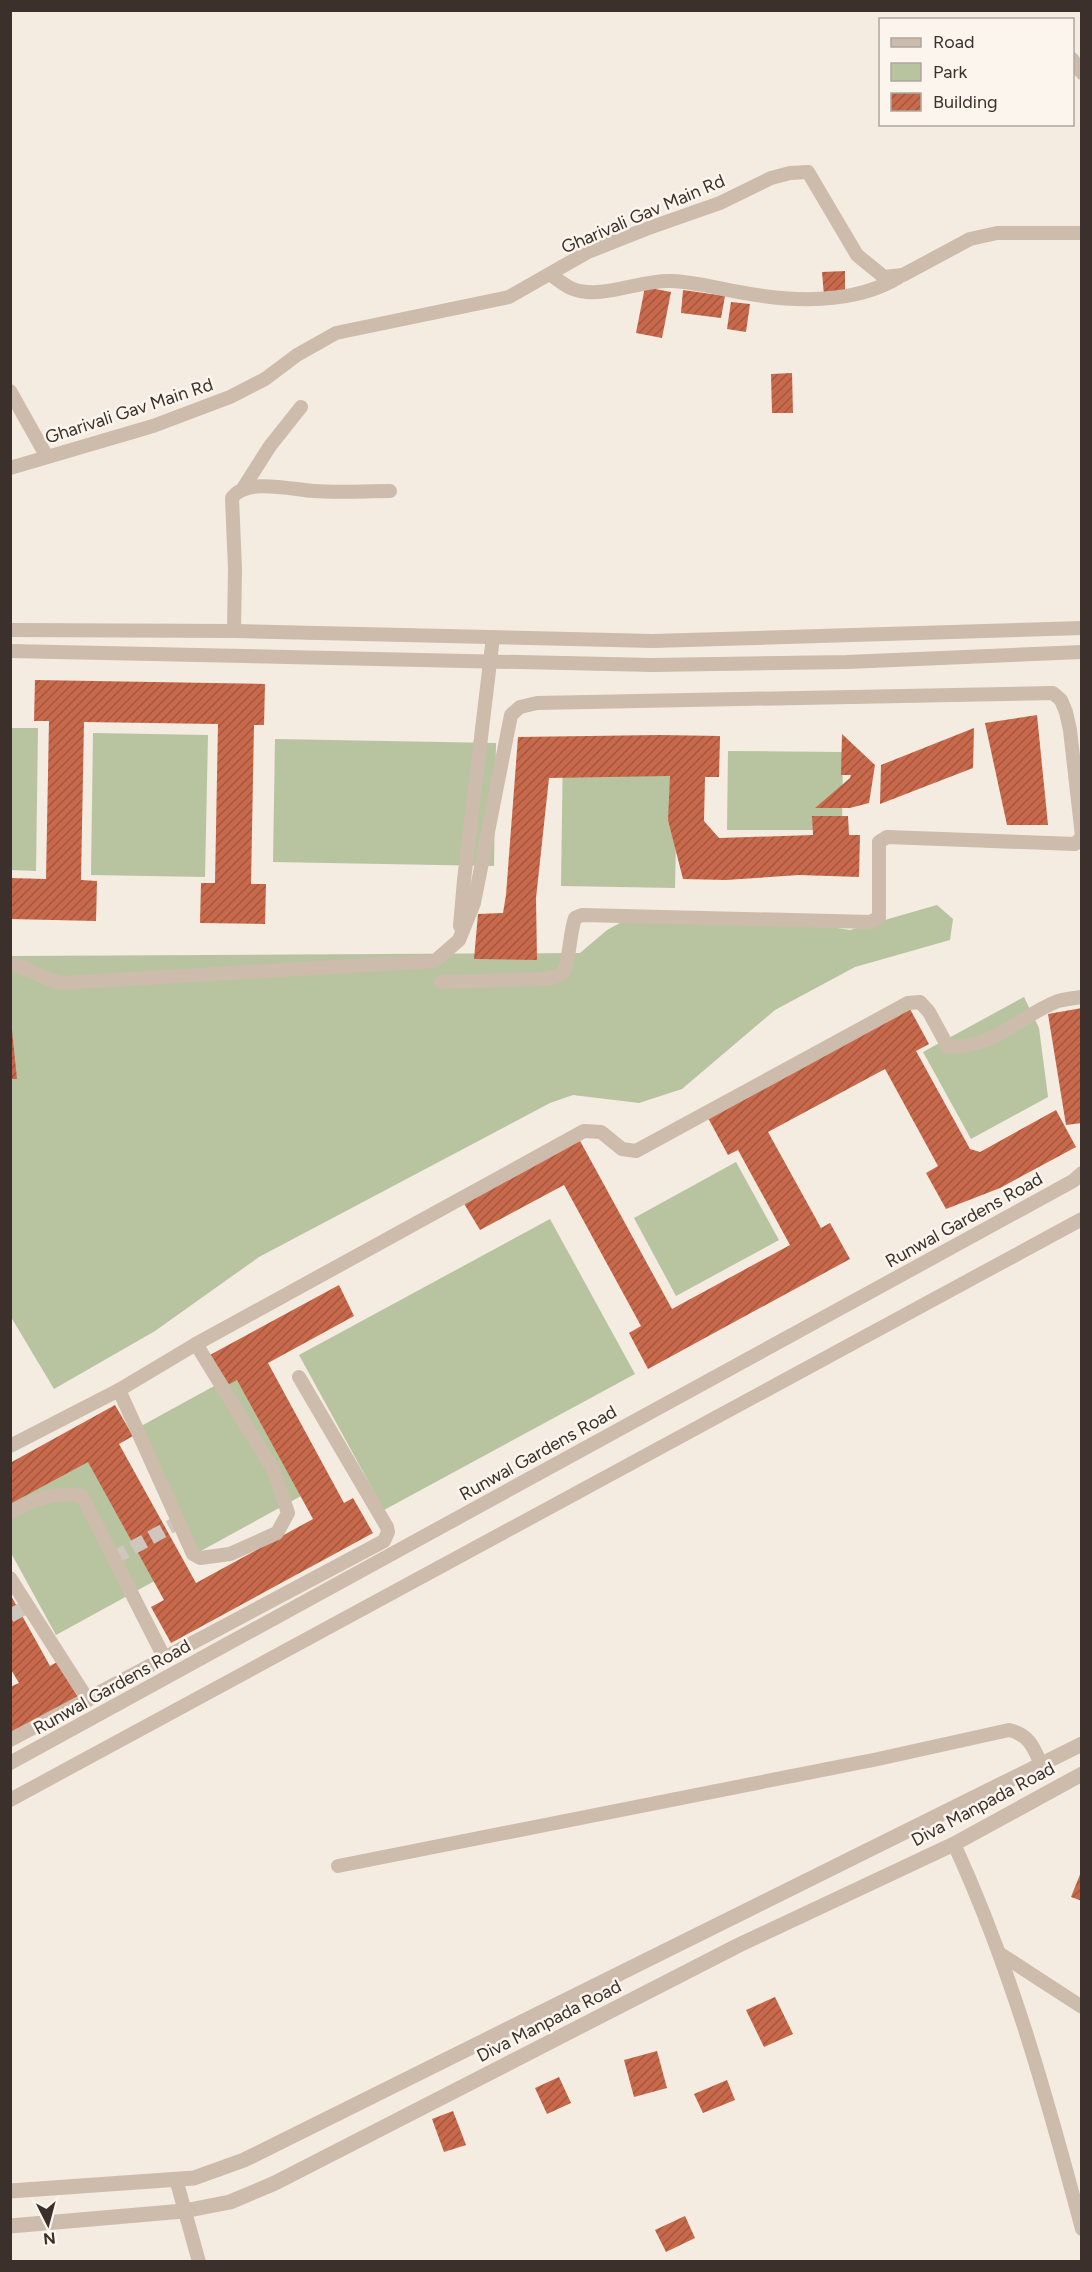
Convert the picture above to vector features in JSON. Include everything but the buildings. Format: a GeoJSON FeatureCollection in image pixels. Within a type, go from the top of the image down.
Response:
{"type":"FeatureCollection","features":[{"type":"Feature","properties":{"kind":"street","name":"Gharivali Gav Main Rd"},"geometry":{"type":"LineString","coordinates":[[10,468],[153,426],[230,397],[265,379],[297,355],[336,333],[509,297],[588,252],[720,203],[771,178],[790,173],[808,172],[857,255],[884,278],[903,275]]}},
{"type":"Feature","properties":{"kind":"street"},"geometry":{"type":"LineString","coordinates":[[550,274],[573,289],[596,292],[668,280],[779,298],[825,298],[882,288],[970,239],[997,233],[1082,233]]}},
{"type":"Feature","properties":{"kind":"street"},"geometry":{"type":"LineString","coordinates":[[10,391],[47,457]]}},
{"type":"Feature","properties":{"kind":"street"},"geometry":{"type":"LineString","coordinates":[[234,631],[235,569],[232,498],[242,490],[270,446],[301,407]]}},
{"type":"Feature","properties":{"kind":"street"},"geometry":{"type":"LineString","coordinates":[[242,490],[275,486],[312,491],[390,491]]}},
{"type":"Feature","properties":{"kind":"street"},"geometry":{"type":"LineString","coordinates":[[10,630],[234,631],[653,641],[1082,628]]}},
{"type":"Feature","properties":{"kind":"street"},"geometry":{"type":"LineString","coordinates":[[459,940],[493,637]]}},
{"type":"Feature","properties":{"kind":"street"},"geometry":{"type":"LineString","coordinates":[[10,651],[653,665],[847,662],[1082,652]]}},
{"type":"Feature","properties":{"kind":"street"},"geometry":{"type":"LineString","coordinates":[[10,964],[23,966],[46,980],[61,983],[435,961],[459,940],[474,903],[511,715],[520,708],[537,703],[1053,693],[1061,700],[1070,730],[1082,836],[1075,844],[887,837],[879,842],[879,917],[871,922],[582,915],[575,918],[570,931],[565,970],[560,975],[547,979],[441,982]]}},
{"type":"Feature","properties":{"kind":"street"},"geometry":{"type":"LineString","coordinates":[[10,1446],[119,1390],[196,1344],[584,1131],[601,1132],[622,1149],[636,1151],[908,1003],[920,1002],[929,1011],[948,1047],[966,1047],[1000,1035],[1060,1001],[1082,997]]}},
{"type":"Feature","properties":{"kind":"street","name":"Runwal Gardens Road"},"geometry":{"type":"LineString","coordinates":[[10,1763],[1052,1193],[1082,1173]]}},
{"type":"Feature","properties":{"kind":"street"},"geometry":{"type":"LineString","coordinates":[[10,1800],[1082,1219]]}},
{"type":"Feature","properties":{"kind":"street"},"geometry":{"type":"LineString","coordinates":[[119,1390],[193,1554],[200,1558],[230,1554],[277,1533],[288,1513],[274,1471],[196,1344]]}},
{"type":"Feature","properties":{"kind":"street"},"geometry":{"type":"LineString","coordinates":[[10,1740],[384,1541],[388,1532],[387,1527],[299,1377]]}},
{"type":"Feature","properties":{"kind":"street"},"geometry":{"type":"LineString","coordinates":[[10,1513],[50,1496],[70,1493],[82,1496],[165,1659]]}},
{"type":"Feature","properties":{"kind":"street"},"geometry":{"type":"LineString","coordinates":[[10,1578],[88,1700]]}},
{"type":"Feature","properties":{"kind":"street"},"geometry":{"type":"LineString","coordinates":[[338,1866],[866,1761],[1009,1730],[1022,1733],[1032,1744],[1041,1764]]}},
{"type":"Feature","properties":{"kind":"street"},"geometry":{"type":"LineString","coordinates":[[10,2191],[194,2178],[244,2160],[1082,1744]]}},
{"type":"Feature","properties":{"kind":"street","name":"Diva Manpada Road"},"geometry":{"type":"LineString","coordinates":[[10,2226],[184,2211],[230,2202],[275,2184],[739,1945],[954,1844],[1082,1774]]}},
{"type":"Feature","properties":{"kind":"street"},"geometry":{"type":"LineString","coordinates":[[954,1844],[980,1901],[999,1953],[1050,2107],[1082,2229]]}},
{"type":"Feature","properties":{"kind":"street"},"geometry":{"type":"LineString","coordinates":[[999,1953],[1082,2007]]}},
{"type":"Feature","properties":{"kind":"street"},"geometry":{"type":"LineString","coordinates":[[176,2179],[199,2262]]}},
{"type":"Feature","properties":{"kind":"green space"},"geometry":{"type":"Polygon","coordinates":[[[11,728],[38,728],[36,871],[11,870],[11,728]]]}},
{"type":"Feature","properties":{"kind":"green space"},"geometry":{"type":"Polygon","coordinates":[[[93,733],[208,735],[205,877],[91,875],[93,733]]]}},
{"type":"Feature","properties":{"kind":"green space"},"geometry":{"type":"Polygon","coordinates":[[[275,739],[496,743],[494,866],[273,862],[275,739]]]}},
{"type":"Feature","properties":{"kind":"green space"},"geometry":{"type":"Polygon","coordinates":[[[563,744],[678,746],[675,888],[561,886],[563,744]]]}},
{"type":"Feature","properties":{"kind":"green space"},"geometry":{"type":"Polygon","coordinates":[[[728,751],[843,752],[842,830],[727,830],[728,751]]]}},
{"type":"Feature","properties":{"kind":"green space"},"geometry":{"type":"Polygon","coordinates":[[[937,905],[953,919],[950,940],[855,967],[775,1010],[682,1089],[639,1103],[573,1095],[550,1103],[259,1257],[155,1331],[54,1389],[11,1317],[10,956],[580,953],[607,930],[629,918],[761,916],[850,930],[937,905]]]}},
{"type":"Feature","properties":{"kind":"green space"},"geometry":{"type":"Polygon","coordinates":[[[1024,997],[1039,1028],[1048,1097],[971,1139],[923,1052],[1024,997]]]}},
{"type":"Feature","properties":{"kind":"green space"},"geometry":{"type":"Polygon","coordinates":[[[736,1162],[779,1240],[676,1296],[634,1218],[736,1162]]]}},
{"type":"Feature","properties":{"kind":"green space"},"geometry":{"type":"Polygon","coordinates":[[[550,1219],[635,1374],[384,1510],[299,1355],[550,1219]]]}},
{"type":"Feature","properties":{"kind":"green space"},"geometry":{"type":"Polygon","coordinates":[[[236,1374],[303,1495],[199,1552],[132,1431],[236,1374]]]}},
{"type":"Feature","properties":{"kind":"green space"},"geometry":{"type":"Polygon","coordinates":[[[93,1457],[160,1578],[56,1635],[11,1553],[10,1502],[93,1457]]]}},
{"type":"Feature","properties":{"kind":"tunnel"},"geometry":{"type":"LineString","coordinates":[[114,1558],[179,1522]]}},
{"type":"Feature","properties":{"kind":"tunnel"},"geometry":{"type":"LineString","coordinates":[[10,1616],[28,1606]]}}]}
